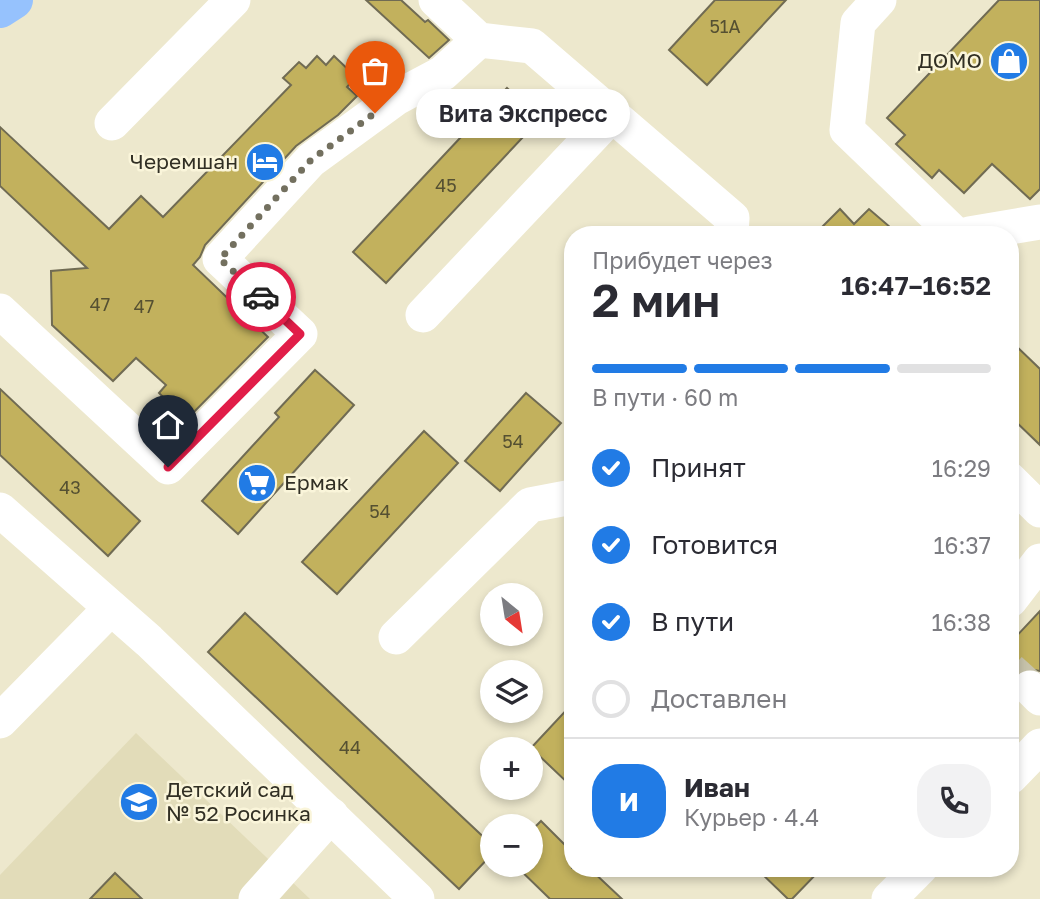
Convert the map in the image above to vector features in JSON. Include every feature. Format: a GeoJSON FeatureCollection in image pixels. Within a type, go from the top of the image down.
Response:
{"type":"FeatureCollection","features":[{"type":"Feature","properties":{"kind":"highway"},"geometry":{"type":"LineString","coordinates":[[0,9],[14,0]]}},
{"type":"Feature","properties":{"kind":"lane"},"geometry":{"type":"LineString","coordinates":[[113,123],[233,0]]}},
{"type":"Feature","properties":{"kind":"lane"},"geometry":{"type":"LineString","coordinates":[[436,0],[479,40],[532,46],[732,218],[732,226]]}},
{"type":"Feature","properties":{"kind":"lane"},"geometry":{"type":"LineString","coordinates":[[879,0],[858,23],[847,130],[947,226]]}},
{"type":"Feature","properties":{"kind":"lane"},"geometry":{"type":"LineString","coordinates":[[0,311],[168,467],[300,334],[220,259],[311,160],[396,98],[443,73],[479,40]]}},
{"type":"Feature","properties":{"kind":"lane"},"geometry":{"type":"LineString","coordinates":[[423,315],[612,115]]}},
{"type":"Feature","properties":{"kind":"lane"},"geometry":{"type":"LineString","coordinates":[[1017,226],[1040,222]]}},
{"type":"Feature","properties":{"kind":"lane"},"geometry":{"type":"LineString","coordinates":[[1019,489],[1040,510]]}},
{"type":"Feature","properties":{"kind":"lane"},"geometry":{"type":"LineString","coordinates":[[396,637],[530,505],[564,499]]}},
{"type":"Feature","properties":{"kind":"lane"},"geometry":{"type":"LineString","coordinates":[[0,510],[149,641],[417,899]]}},
{"type":"Feature","properties":{"kind":"lane"},"geometry":{"type":"LineString","coordinates":[[1019,588],[1040,561]]}},
{"type":"Feature","properties":{"kind":"lane"},"geometry":{"type":"LineString","coordinates":[[0,721],[111,608]]}},
{"type":"Feature","properties":{"kind":"lane"},"geometry":{"type":"LineString","coordinates":[[1019,767],[1040,746]]}},
{"type":"Feature","properties":{"kind":"lane"},"geometry":{"type":"LineString","coordinates":[[256,899],[331,815]]}},
{"type":"Feature","properties":{"kind":"lane"},"geometry":{"type":"LineString","coordinates":[[890,899],[911,877]]}},
{"type":"Feature","properties":{"kind":"shaded area","name":"Детский сад № 52 Росинка"},"geometry":{"type":"Polygon","coordinates":[[[136,733],[310,899],[0,899],[0,875],[136,733]]]}},
{"type":"Feature","properties":{"kind":"building"},"geometry":{"type":"Polygon","coordinates":[[[366,0],[401,0],[449,40],[429,58],[366,0]]]}},
{"type":"Feature","properties":{"kind":"building"},"geometry":{"type":"Polygon","coordinates":[[[715,0],[786,0],[707,85],[669,50],[715,0]]]}},
{"type":"Feature","properties":{"kind":"building"},"geometry":{"type":"Polygon","coordinates":[[[999,0],[1040,0],[1040,189],[1030,199],[992,164],[964,193],[939,170],[932,178],[896,144],[905,135],[887,118],[999,0]]]}},
{"type":"Feature","properties":{"kind":"building"},"geometry":{"type":"Polygon","coordinates":[[[317,56],[326,65],[334,56],[356,77],[347,87],[357,96],[338,115],[296,146],[205,245],[193,265],[268,337],[186,420],[159,393],[166,385],[136,358],[113,381],[52,325],[51,271],[87,268],[0,186],[0,127],[109,229],[141,196],[163,217],[291,85],[283,78],[299,62],[306,68],[317,56]]]}},
{"type":"Feature","properties":{"kind":"building"},"geometry":{"type":"Polygon","coordinates":[[[507,88],[540,119],[386,283],[353,252],[507,88]]]}},
{"type":"Feature","properties":{"kind":"building"},"geometry":{"type":"Polygon","coordinates":[[[840,209],[854,224],[869,209],[889,226],[823,226],[840,209]]]}},
{"type":"Feature","properties":{"kind":"building"},"geometry":{"type":"Polygon","coordinates":[[[1019,349],[1040,369],[1040,445],[1019,425],[1019,349]]]}},
{"type":"Feature","properties":{"kind":"building"},"geometry":{"type":"Polygon","coordinates":[[[315,370],[354,405],[238,534],[202,501],[279,417],[275,413],[315,370]]]}},
{"type":"Feature","properties":{"kind":"building"},"geometry":{"type":"Polygon","coordinates":[[[0,389],[140,521],[108,556],[0,455],[0,389]]]}},
{"type":"Feature","properties":{"kind":"building"},"geometry":{"type":"Polygon","coordinates":[[[526,393],[561,423],[500,491],[465,461],[526,393]]]}},
{"type":"Feature","properties":{"kind":"building"},"geometry":{"type":"Polygon","coordinates":[[[424,431],[458,463],[337,594],[302,562],[424,431]]]}},
{"type":"Feature","properties":{"kind":"building"},"geometry":{"type":"Polygon","coordinates":[[[1040,611],[1040,671],[1025,668],[1019,672],[1019,633],[1040,611]]]}},
{"type":"Feature","properties":{"kind":"building"},"geometry":{"type":"Polygon","coordinates":[[[245,613],[480,834],[480,867],[459,889],[208,652],[245,613]]]}},
{"type":"Feature","properties":{"kind":"building"},"geometry":{"type":"Polygon","coordinates":[[[564,713],[564,779],[543,759],[541,737],[564,713]]]}},
{"type":"Feature","properties":{"kind":"building"},"geometry":{"type":"Polygon","coordinates":[[[543,823],[564,844],[564,877],[599,877],[622,899],[550,899],[527,877],[543,877],[543,823]]]}},
{"type":"Feature","properties":{"kind":"building"},"geometry":{"type":"Polygon","coordinates":[[[115,873],[142,899],[90,899],[115,873]]]}},
{"type":"Feature","properties":{"kind":"building"},"geometry":{"type":"Polygon","coordinates":[[[765,877],[813,877],[792,899],[788,899],[765,877]]]}},
{"type":"Feature","properties":{"kind":"tunnel"},"geometry":{"type":"LineString","coordinates":[[1019,678],[1030,688]]}},
{"type":"Feature","properties":{"kind":"way so far"},"geometry":{"type":"LineString","coordinates":[[261,297],[220,259],[311,160],[375,113]]}},
{"type":"Feature","properties":{"kind":"place","name":"ДОМО"},"geometry":{"type":"Point","coordinates":[1009,61]}},
{"type":"Feature","properties":{"kind":"place","name":"Вита Экспресс"},"geometry":{"type":"Point","coordinates":[375,113]}},
{"type":"Feature","properties":{"kind":"place","name":"Черемшан"},"geometry":{"type":"Point","coordinates":[265,162]}},
{"type":"Feature","properties":{"kind":"place","name":"Ермак"},"geometry":{"type":"Point","coordinates":[257,483]}},
{"type":"Feature","properties":{"kind":"place","name":"Детский сад № 52 Росинка"},"geometry":{"type":"Point","coordinates":[139,802]}},
{"type":"Feature","properties":{"kind":"route"},"geometry":{"type":"LineString","coordinates":[[168,467],[300,334],[261,297]]}}]}
